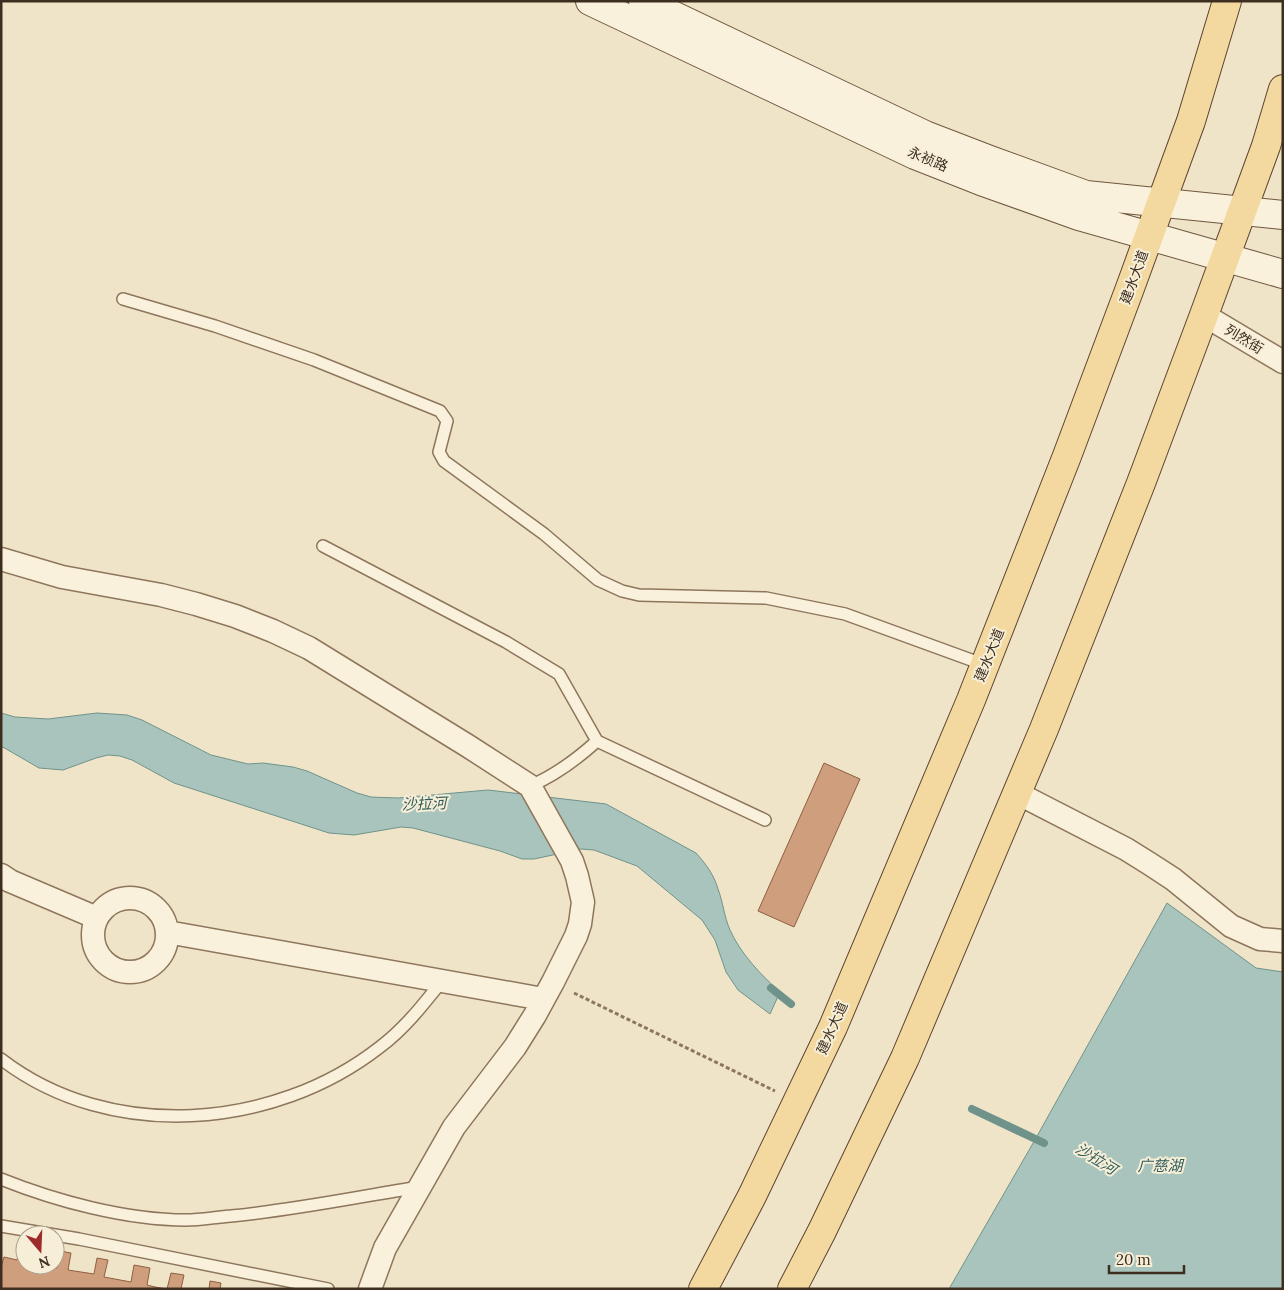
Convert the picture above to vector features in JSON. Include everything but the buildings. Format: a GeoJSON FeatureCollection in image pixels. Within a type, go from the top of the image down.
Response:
{"type":"FeatureCollection","features":[{"type":"Feature","properties":{"kind":"main road","name":"永祯路"},"geometry":{"type":"LineString","coordinates":[[590,1],[916,155],[1079,216],[1283,274]]}},
{"type":"Feature","properties":{"kind":"main road","name":"永祯路"},"geometry":{"type":"LineString","coordinates":[[643,1],[925,135],[1086,195],[1283,215]]}},
{"type":"Feature","properties":{"kind":"main road","name":"建水大道"},"geometry":{"type":"LineString","coordinates":[[703,1289],[752,1196],[833,1027],[985,665],[1068,456],[1162,202],[1191,121],[1227,1]]}},
{"type":"Feature","properties":{"kind":"main road"},"geometry":{"type":"LineString","coordinates":[[792,1289],[905,1058],[1017,793],[1141,483],[1266,146],[1283,89]]}},
{"type":"Feature","properties":{"kind":"street","name":"列然街"},"geometry":{"type":"LineString","coordinates":[[1204,315],[1283,362]]}},
{"type":"Feature","properties":{"kind":"street"},"geometry":{"type":"LineString","coordinates":[[1,559],[62,577],[196,604],[235,616],[273,631],[318,654],[530,786],[572,861],[581,893],[582,911],[578,930],[548,991],[514,1047],[454,1127],[385,1248],[370,1289]]}},
{"type":"Feature","properties":{"kind":"street"},"geometry":{"type":"LineString","coordinates":[[1017,793],[1126,849],[1173,879],[1231,926],[1260,939],[1283,941]]}},
{"type":"Feature","properties":{"kind":"street"},"geometry":{"type":"LineString","coordinates":[[1,875],[10,881],[97,918]]}},
{"type":"Feature","properties":{"kind":"street"},"geometry":{"type":"LineString","coordinates":[[132,898],[144,901],[155,907],[163,917],[167,932],[164,951],[158,960],[140,972],[129,973],[108,966],[94,948],[92,937],[97,918],[109,905],[120,899],[132,898]]}},
{"type":"Feature","properties":{"kind":"street"},"geometry":{"type":"LineString","coordinates":[[167,932],[442,981],[548,991]]}},
{"type":"Feature","properties":{"kind":"lane"},"geometry":{"type":"LineString","coordinates":[[123,299],[215,326],[314,360],[440,411],[447,421],[439,452],[444,461],[544,534],[598,580],[610,587],[639,595],[766,598],[846,614],[985,665]]}},
{"type":"Feature","properties":{"kind":"lane"},"geometry":{"type":"LineString","coordinates":[[322,546],[506,642],[559,674],[597,741],[765,820]]}},
{"type":"Feature","properties":{"kind":"lane"},"geometry":{"type":"LineString","coordinates":[[530,786],[556,774],[578,759],[597,741]]}},
{"type":"Feature","properties":{"kind":"lane"},"geometry":{"type":"LineString","coordinates":[[1,1059],[35,1080],[64,1094],[123,1112],[154,1116],[182,1116],[238,1110],[266,1104],[296,1094],[325,1082],[353,1066],[380,1048],[404,1027],[442,981]]}},
{"type":"Feature","properties":{"kind":"lane"},"geometry":{"type":"LineString","coordinates":[[1,1179],[56,1198],[99,1209],[142,1216],[186,1220],[262,1213],[420,1186]]}},
{"type":"Feature","properties":{"kind":"lane"},"geometry":{"type":"LineString","coordinates":[[1,1226],[79,1239],[328,1289]]}},
{"type":"Feature","properties":{"kind":"path"},"geometry":{"type":"LineString","coordinates":[[548,991],[797,1102]]}},
{"type":"Feature","properties":{"kind":"water"},"geometry":{"type":"Polygon","coordinates":[[[1,713],[15,717],[48,719],[97,713],[127,715],[142,720],[211,755],[248,764],[263,763],[293,767],[371,797],[398,798],[488,790],[606,804],[696,853],[714,879],[734,939],[765,978],[780,992],[770,1014],[738,990],[726,972],[715,940],[702,920],[637,866],[594,850],[581,849],[534,859],[522,859],[500,851],[413,828],[401,827],[354,835],[329,833],[174,783],[132,760],[120,756],[108,755],[63,770],[39,768],[1,746],[1,713]]]}},
{"type":"Feature","properties":{"kind":"water","name":"广慈湖"},"geometry":{"type":"Polygon","coordinates":[[[1167,903],[1256,968],[1283,972],[1283,1289],[949,1289],[1036,1138],[1167,903]]]}},
{"type":"Feature","properties":{"kind":"waterway","name":"沙拉河"},"geometry":{"type":"LineString","coordinates":[[771,988],[791,1004]]}},
{"type":"Feature","properties":{"kind":"waterway","name":"沙拉河"},"geometry":{"type":"LineString","coordinates":[[972,1109],[1044,1143]]}}]}
